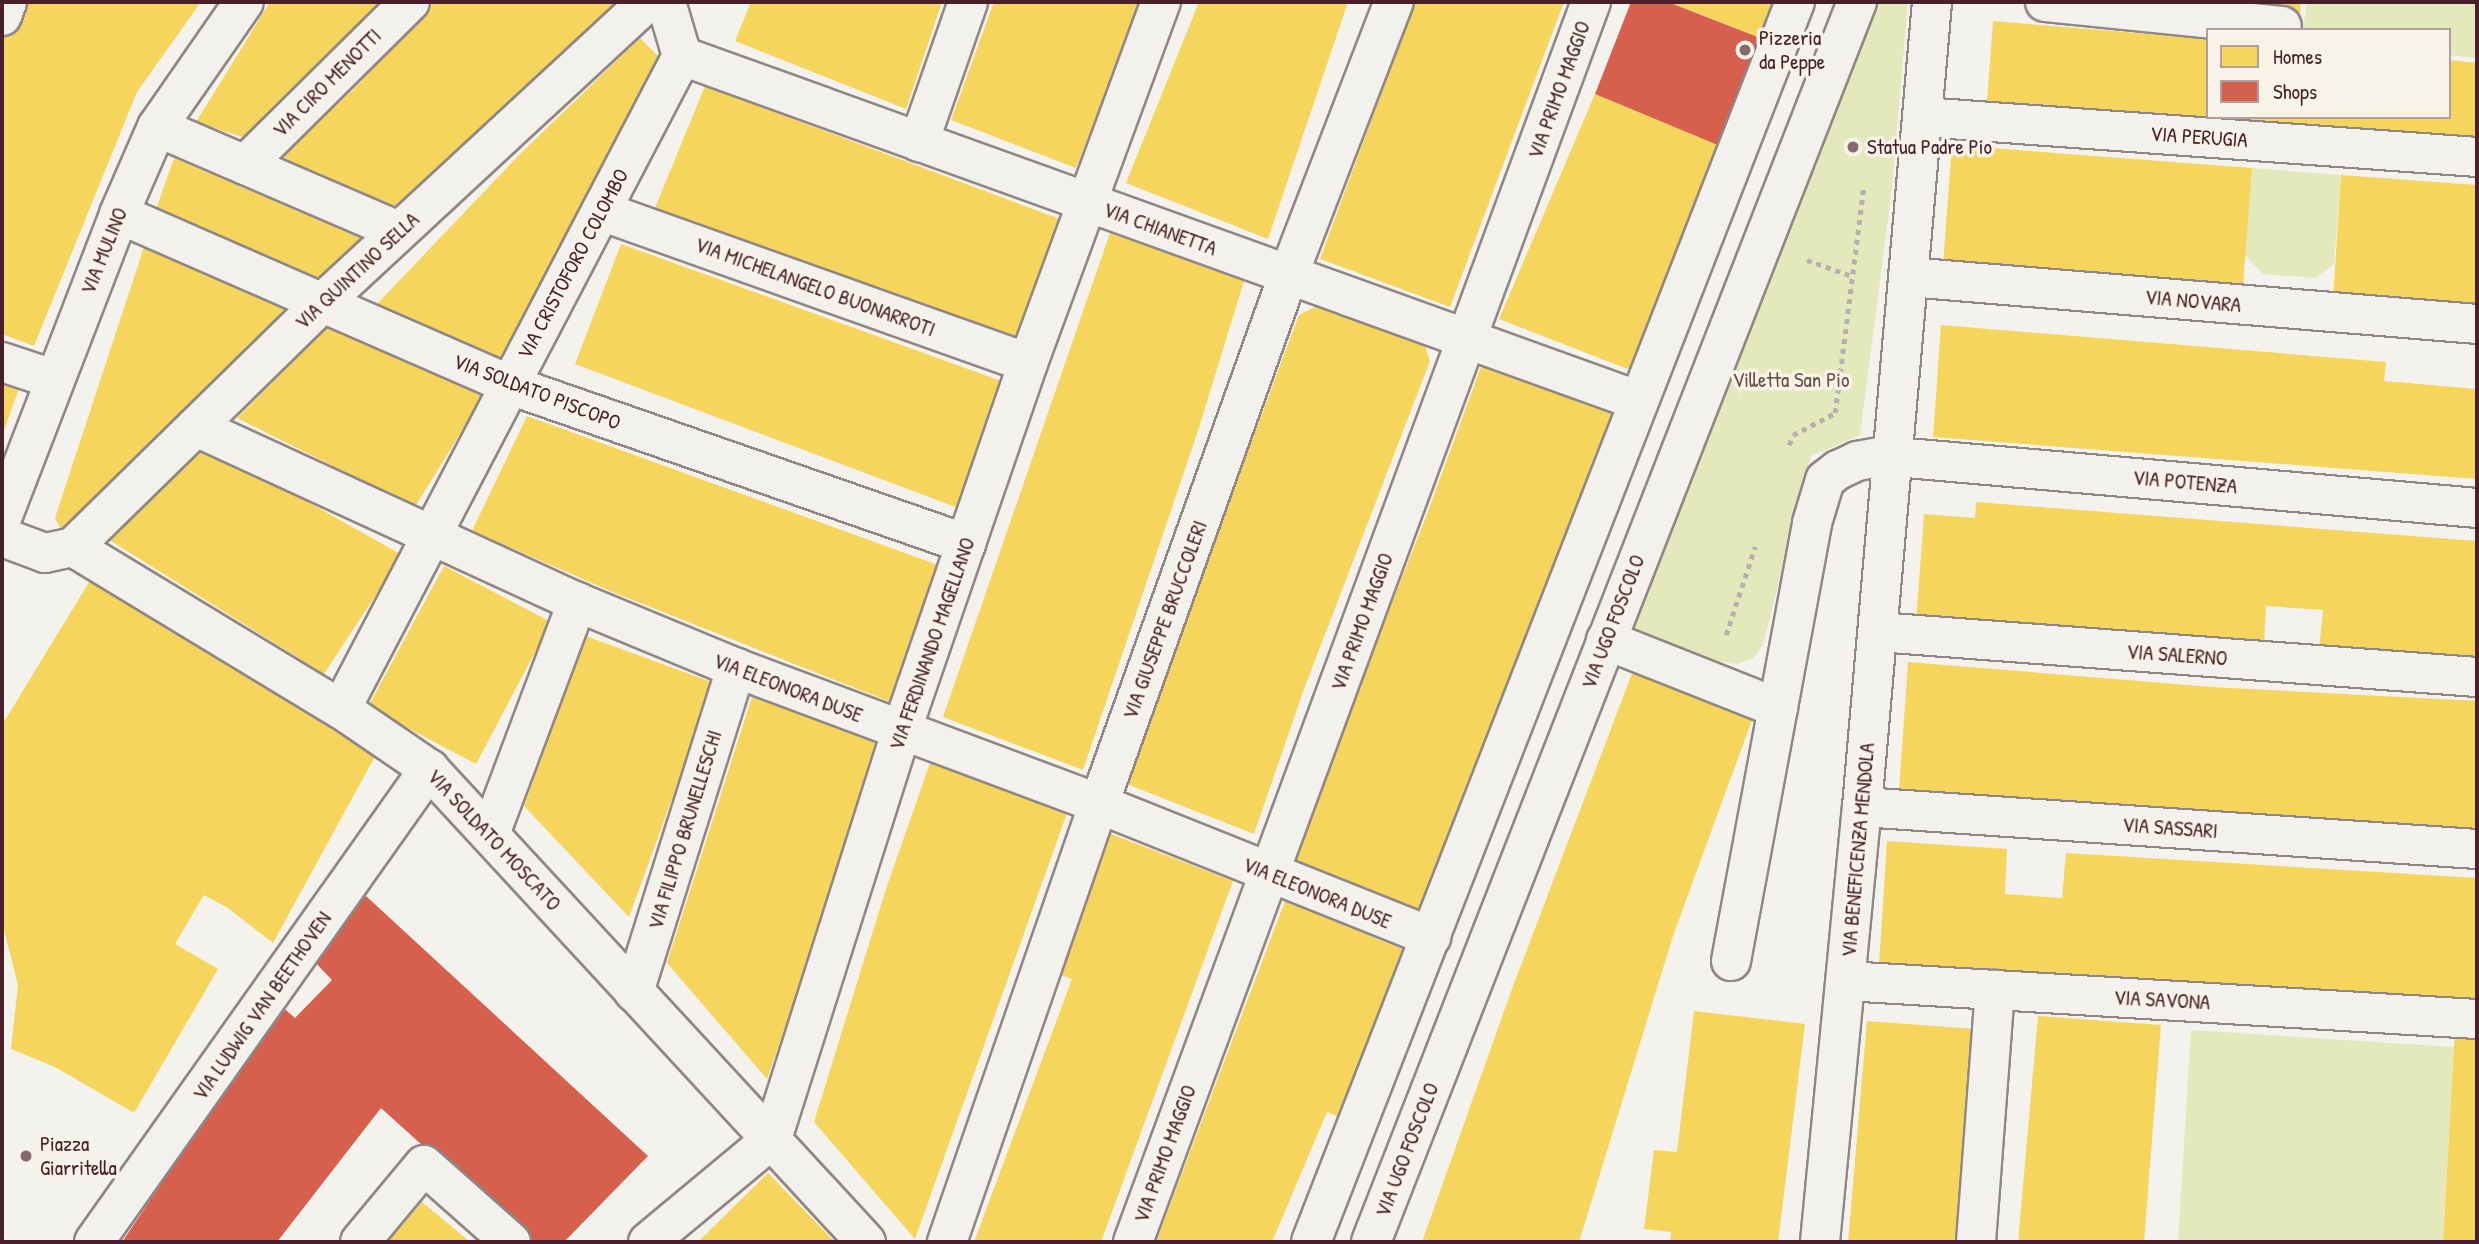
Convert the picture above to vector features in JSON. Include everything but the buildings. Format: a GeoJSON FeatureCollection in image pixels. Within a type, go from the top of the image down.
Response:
{"type":"FeatureCollection","features":[{"type":"Feature","properties":{"kind":"street"},"geometry":{"type":"LineString","coordinates":[[2,16],[7,2]]}},
{"type":"Feature","properties":{"kind":"street","name":"VIA MULINO"},"geometry":{"type":"LineString","coordinates":[[2,518],[118,214],[157,127],[244,2]]}},
{"type":"Feature","properties":{"kind":"street","name":"VIA CIRO MENOTTI"},"geometry":{"type":"LineString","coordinates":[[245,165],[410,2]]}},
{"type":"Feature","properties":{"kind":"street","name":"VIA QUINTINO SELLA"},"geometry":{"type":"LineString","coordinates":[[73,547],[322,303],[647,2]]}},
{"type":"Feature","properties":{"kind":"street"},"geometry":{"type":"LineString","coordinates":[[666,2],[682,56]]}},
{"type":"Feature","properties":{"kind":"street"},"geometry":{"type":"LineString","coordinates":[[919,142],[968,2]]}},
{"type":"Feature","properties":{"kind":"street","name":"VIA FERDINANDO MAGELLANO"},"geometry":{"type":"LineString","coordinates":[[772,1139],[901,732],[1028,363],[1161,2]]}},
{"type":"Feature","properties":{"kind":"street","name":"VIA GIUSEPPE BRUCCOLERI"},"geometry":{"type":"LineString","coordinates":[[947,1242],[1099,804],[1288,276],[1394,2]]}},
{"type":"Feature","properties":{"kind":"street","name":"VIA PRIMO MAGGIO"},"geometry":{"type":"LineString","coordinates":[[1132,1242],[1591,2]]}},
{"type":"Feature","properties":{"kind":"street"},"geometry":{"type":"LineString","coordinates":[[1311,1242],[1795,2]]}},
{"type":"Feature","properties":{"kind":"street","name":"VIA UGO FOSCOLO"},"geometry":{"type":"LineString","coordinates":[[1371,1242],[1857,2]]}},
{"type":"Feature","properties":{"kind":"street","name":"VIA BENEFICENZA MENDOLA"},"geometry":{"type":"LineString","coordinates":[[1820,1242],[1878,632],[1932,2]]}},
{"type":"Feature","properties":{"kind":"street"},"geometry":{"type":"LineString","coordinates":[[2045,2],[2282,26]]}},
{"type":"Feature","properties":{"kind":"street","name":"VIA CHIANETTA"},"geometry":{"type":"LineString","coordinates":[[682,56],[1639,401]]}},
{"type":"Feature","properties":{"kind":"street","name":"VIA CRISTOFORO COLOMBO"},"geometry":{"type":"LineString","coordinates":[[341,709],[682,56]]}},
{"type":"Feature","properties":{"kind":"street","name":"VIA PERUGIA"},"geometry":{"type":"LineString","coordinates":[[1922,117],[2477,157]]}},
{"type":"Feature","properties":{"kind":"street"},"geometry":{"type":"LineString","coordinates":[[157,127],[399,231]]}},
{"type":"Feature","properties":{"kind":"street","name":"VIA MICHELANGELO BUONARROTI"},"geometry":{"type":"LineString","coordinates":[[601,211],[1028,363]]}},
{"type":"Feature","properties":{"kind":"street","name":"VIA SOLDATO PISCOPO"},"geometry":{"type":"LineString","coordinates":[[118,214],[510,385],[966,544]]}},
{"type":"Feature","properties":{"kind":"street","name":"VIA NOVARA"},"geometry":{"type":"LineString","coordinates":[[1908,277],[2477,324]]}},
{"type":"Feature","properties":{"kind":"street"},"geometry":{"type":"LineString","coordinates":[[2,362],[53,379]]}},
{"type":"Feature","properties":{"kind":"street","name":"VIA ELEONORA DUSE"},"geometry":{"type":"LineString","coordinates":[[196,427],[431,536],[736,668],[1099,804],[1268,874],[1431,937]]}},
{"type":"Feature","properties":{"kind":"street","name":"VIA POTENZA"},"geometry":{"type":"LineString","coordinates":[[1731,961],[1810,530],[1825,480],[1857,461],[1873,456],[2477,508]]}},
{"type":"Feature","properties":{"kind":"street"},"geometry":{"type":"LineString","coordinates":[[2,537],[45,553],[73,547]]}},
{"type":"Feature","properties":{"kind":"street","name":"VIA SOLDATO MOSCATO"},"geometry":{"type":"LineString","coordinates":[[73,547],[341,709],[429,769],[866,1242]]}},
{"type":"Feature","properties":{"kind":"street"},"geometry":{"type":"LineString","coordinates":[[490,834],[577,601]]}},
{"type":"Feature","properties":{"kind":"street","name":"VIA SALERNO"},"geometry":{"type":"LineString","coordinates":[[1878,632],[2477,677]]}},
{"type":"Feature","properties":{"kind":"street"},"geometry":{"type":"LineString","coordinates":[[1606,640],[1778,708]]}},
{"type":"Feature","properties":{"kind":"street","name":"VIA FILIPPO BRUNELLESCHI"},"geometry":{"type":"LineString","coordinates":[[634,992],[736,668]]}},
{"type":"Feature","properties":{"kind":"street","name":"VIA LUDWIG VAN BEETHOVEN"},"geometry":{"type":"LineString","coordinates":[[94,1242],[429,769]]}},
{"type":"Feature","properties":{"kind":"street","name":"VIA SASSARI"},"geometry":{"type":"LineString","coordinates":[[1862,807],[2477,849]]}},
{"type":"Feature","properties":{"kind":"street","name":"VIA SAVONA"},"geometry":{"type":"LineString","coordinates":[[1846,981],[2477,1019]]}},
{"type":"Feature","properties":{"kind":"street"},"geometry":{"type":"LineString","coordinates":[[1976,1242],[1994,990]]}},
{"type":"Feature","properties":{"kind":"street"},"geometry":{"type":"LineString","coordinates":[[648,1242],[772,1139]]}},
{"type":"Feature","properties":{"kind":"street"},"geometry":{"type":"LineString","coordinates":[[360,1242],[424,1165],[510,1242]]}},
{"type":"Feature","properties":{"kind":"path"},"geometry":{"type":"LineString","coordinates":[[1788,448],[1793,435],[1835,413],[1865,183]]}},
{"type":"Feature","properties":{"kind":"path"},"geometry":{"type":"LineString","coordinates":[[1801,258],[1852,276]]}},
{"type":"Feature","properties":{"kind":"path"},"geometry":{"type":"LineString","coordinates":[[1726,636],[1759,536]]}},
{"type":"Feature","properties":{"kind":"green space","name":"Villetta San Pio"},"geometry":{"type":"Polygon","coordinates":[[[1857,2],[1908,2],[1892,188],[1860,435],[1811,456],[1763,645],[1753,658],[1737,664],[1707,659],[1613,621],[1857,2]]]}},
{"type":"Feature","properties":{"kind":"green space"},"geometry":{"type":"Polygon","coordinates":[[[2307,2],[2477,2],[2477,58],[2451,55],[2451,28],[2303,28],[2307,2]]]}},
{"type":"Feature","properties":{"kind":"green space"},"geometry":{"type":"Polygon","coordinates":[[[2252,168],[2341,175],[2334,264],[2315,278],[2263,274],[2245,255],[2252,168]]]}},
{"type":"Feature","properties":{"kind":"green space"},"geometry":{"type":"Polygon","coordinates":[[[2191,1030],[2454,1047],[2443,1242],[2178,1242],[2191,1030]]]}},
{"type":"Feature","properties":{"kind":"place","name":"Pizzeria da Peppe"},"geometry":{"type":"Point","coordinates":[1745,50]}},
{"type":"Feature","properties":{"kind":"place","name":"Statua Padre Pio"},"geometry":{"type":"Point","coordinates":[1853,147]}},
{"type":"Feature","properties":{"kind":"place","name":"Piazza Giarritella"},"geometry":{"type":"Point","coordinates":[26,1156]}}]}
